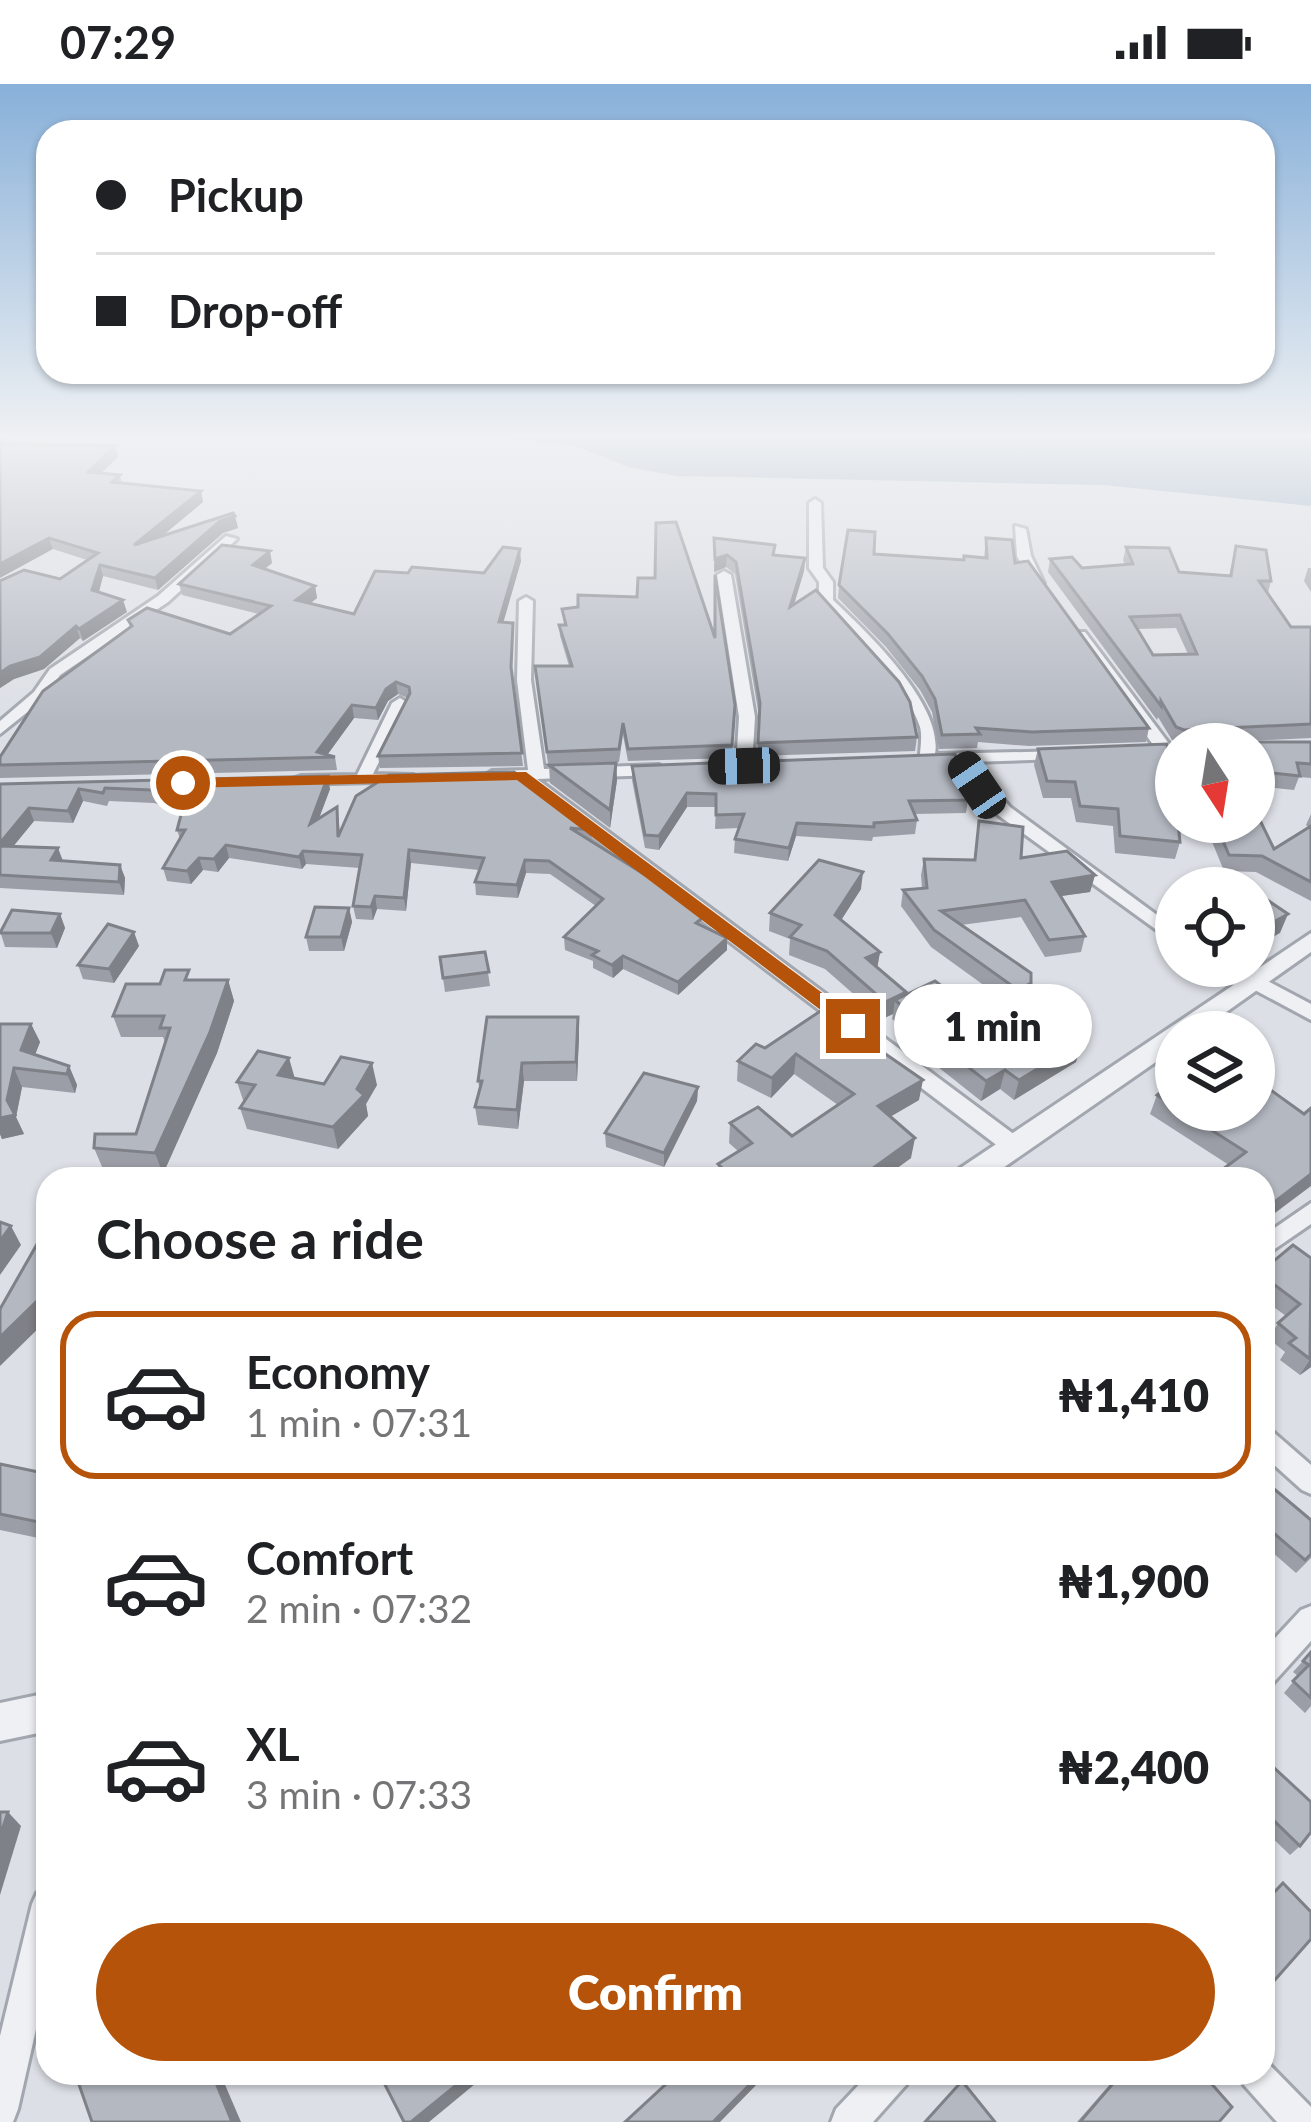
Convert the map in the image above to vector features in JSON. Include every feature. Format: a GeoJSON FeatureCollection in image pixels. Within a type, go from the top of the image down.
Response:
{"type":"FeatureCollection","features":[{"type":"Feature","properties":{"kind":"street"},"geometry":{"type":"LineString","coordinates":[[815,534],[816,568],[826,583],[826,601],[848,620],[924,718],[930,744],[926,760]]}},
{"type":"Feature","properties":{"kind":"street"},"geometry":{"type":"LineString","coordinates":[[1021,534],[1024,556],[1049,598]]}},
{"type":"Feature","properties":{"kind":"street"},"geometry":{"type":"LineString","coordinates":[[0,729],[40,695],[55,672],[164,599],[231,539]]}},
{"type":"Feature","properties":{"kind":"street"},"geometry":{"type":"LineString","coordinates":[[724,575],[747,716],[744,766]]}},
{"type":"Feature","properties":{"kind":"street"},"geometry":{"type":"LineString","coordinates":[[526,601],[529,775],[1015,1147]]}},
{"type":"Feature","properties":{"kind":"street"},"geometry":{"type":"LineString","coordinates":[[1064,615],[1155,731]]}},
{"type":"Feature","properties":{"kind":"street"},"geometry":{"type":"LineString","coordinates":[[362,780],[400,704]]}},
{"type":"Feature","properties":{"kind":"street"},"geometry":{"type":"LineString","coordinates":[[1121,752],[1155,751]]}},
{"type":"Feature","properties":{"kind":"street"},"geometry":{"type":"LineString","coordinates":[[903,760],[1078,753]]}},
{"type":"Feature","properties":{"kind":"street"},"geometry":{"type":"LineString","coordinates":[[959,758],[1004,811],[1155,922]]}},
{"type":"Feature","properties":{"kind":"street"},"geometry":{"type":"LineString","coordinates":[[721,767],[766,766]]}},
{"type":"Feature","properties":{"kind":"street"},"geometry":{"type":"LineString","coordinates":[[476,776],[675,769]]}},
{"type":"Feature","properties":{"kind":"street"},"geometry":{"type":"LineString","coordinates":[[278,782],[430,778]]}},
{"type":"Feature","properties":{"kind":"street"},"geometry":{"type":"LineString","coordinates":[[1275,966],[1311,941]]}},
{"type":"Feature","properties":{"kind":"street"},"geometry":{"type":"LineString","coordinates":[[1210,1011],[1245,987]]}},
{"type":"Feature","properties":{"kind":"street"},"geometry":{"type":"LineString","coordinates":[[1255,987],[1311,1013]]}},
{"type":"Feature","properties":{"kind":"street"},"geometry":{"type":"LineString","coordinates":[[984,1167],[1155,1049]]}},
{"type":"Feature","properties":{"kind":"street"},"geometry":{"type":"LineString","coordinates":[[1275,1240],[1311,1212]]}},
{"type":"Feature","properties":{"kind":"street"},"geometry":{"type":"LineString","coordinates":[[1275,1450],[1311,1482]]}},
{"type":"Feature","properties":{"kind":"street"},"geometry":{"type":"LineString","coordinates":[[1275,1659],[1311,1621]]}},
{"type":"Feature","properties":{"kind":"street"},"geometry":{"type":"LineString","coordinates":[[0,1722],[36,1714]]}},
{"type":"Feature","properties":{"kind":"street"},"geometry":{"type":"LineString","coordinates":[[0,2108],[36,1955]]}},
{"type":"Feature","properties":{"kind":"street"},"geometry":{"type":"LineString","coordinates":[[849,2122],[883,2085]]}},
{"type":"Feature","properties":{"kind":"street"},"geometry":{"type":"LineString","coordinates":[[1267,2085],[1300,2122]]}},
{"type":"Feature","properties":{"kind":"building"},"geometry":{"type":"Polygon","coordinates":[[[0,534],[148,534],[134,545],[168,534],[205,534],[155,578],[100,565],[92,590],[123,600],[79,629],[76,626],[40,657],[0,673],[0,581],[24,570],[60,579],[98,553],[49,538],[0,564],[0,534]]]}},
{"type":"Feature","properties":{"kind":"building"},"geometry":{"type":"Polygon","coordinates":[[[656,534],[680,534],[715,638],[715,575],[735,705],[732,745],[628,749],[623,723],[619,749],[547,752],[535,666],[572,666],[559,625],[566,625],[562,609],[578,607],[578,595],[637,597],[638,578],[655,578],[656,534]]]}},
{"type":"Feature","properties":{"kind":"building"},"geometry":{"type":"Polygon","coordinates":[[[847,534],[875,534],[874,554],[964,560],[964,556],[987,558],[986,538],[1012,540],[1015,563],[1028,561],[1149,728],[1032,732],[976,728],[980,734],[942,735],[935,699],[922,676],[839,585],[847,534]]]}},
{"type":"Feature","properties":{"kind":"building"},"geometry":{"type":"Polygon","coordinates":[[[714,538],[775,545],[773,555],[805,558],[790,607],[816,590],[899,682],[910,702],[917,737],[758,743],[760,703],[736,562],[727,555],[715,559],[714,538]]]}},
{"type":"Feature","properties":{"kind":"building"},"geometry":{"type":"Polygon","coordinates":[[[222,545],[270,551],[253,565],[315,586],[296,600],[354,614],[375,571],[408,573],[412,567],[484,573],[503,547],[520,549],[499,622],[513,623],[511,667],[522,753],[378,756],[410,693],[409,687],[396,682],[386,689],[376,708],[352,705],[317,752],[335,757],[0,765],[0,757],[43,691],[132,626],[128,620],[147,608],[230,634],[271,606],[179,584],[222,545]]]}},
{"type":"Feature","properties":{"kind":"building"},"geometry":{"type":"Polygon","coordinates":[[[1236,546],[1266,550],[1271,581],[1259,581],[1291,627],[1311,627],[1311,724],[1174,723],[1050,559],[1072,557],[1082,568],[1133,564],[1126,547],[1169,548],[1179,572],[1231,576],[1236,546]],[[1180,615],[1130,617],[1153,655],[1197,654],[1180,615]]]}},
{"type":"Feature","properties":{"kind":"building"},"geometry":{"type":"Polygon","coordinates":[[[1275,742],[1311,742],[1311,764],[1297,763],[1300,776],[1275,773],[1275,742]]]}},
{"type":"Feature","properties":{"kind":"building"},"geometry":{"type":"Polygon","coordinates":[[[1155,744],[1155,840],[1120,836],[1118,809],[1080,806],[1075,782],[1047,781],[1038,749],[1155,744]]]}},
{"type":"Feature","properties":{"kind":"building"},"geometry":{"type":"Polygon","coordinates":[[[955,754],[968,800],[909,801],[917,820],[874,823],[874,827],[797,823],[789,848],[735,839],[744,814],[716,815],[716,794],[687,793],[659,836],[645,835],[632,766],[955,754]]]}},
{"type":"Feature","properties":{"kind":"building"},"geometry":{"type":"Polygon","coordinates":[[[616,763],[610,810],[549,765],[616,763]]]}},
{"type":"Feature","properties":{"kind":"building"},"geometry":{"type":"Polygon","coordinates":[[[514,772],[591,830],[570,828],[679,896],[705,916],[696,923],[727,938],[678,982],[623,956],[612,965],[592,955],[598,951],[564,937],[603,899],[549,861],[525,860],[517,885],[475,882],[484,858],[409,850],[404,898],[375,896],[371,907],[353,906],[362,855],[303,851],[299,857],[226,845],[214,859],[199,858],[187,871],[163,868],[185,830],[177,830],[185,800],[151,790],[105,788],[103,793],[79,789],[68,811],[29,808],[0,843],[0,784],[328,776],[310,824],[337,807],[338,837],[356,796],[389,775],[514,772]]]}},
{"type":"Feature","properties":{"kind":"building"},"geometry":{"type":"Polygon","coordinates":[[[979,821],[1023,827],[1021,858],[1067,851],[1095,875],[1052,882],[1085,936],[1049,940],[1025,900],[941,911],[1031,973],[1031,983],[1018,990],[934,930],[903,890],[927,888],[924,859],[975,860],[979,821]]]}},
{"type":"Feature","properties":{"kind":"building"},"geometry":{"type":"Polygon","coordinates":[[[1311,826],[1311,882],[1262,856],[1229,855],[1224,843],[1271,843],[1274,849],[1311,826]]]}},
{"type":"Feature","properties":{"kind":"building"},"geometry":{"type":"Polygon","coordinates":[[[0,846],[58,848],[51,860],[120,865],[119,882],[0,875],[0,846]]]}},
{"type":"Feature","properties":{"kind":"building"},"geometry":{"type":"Polygon","coordinates":[[[819,860],[863,872],[835,915],[880,952],[866,958],[906,992],[885,1002],[827,951],[790,937],[801,925],[770,913],[819,860]]]}},
{"type":"Feature","properties":{"kind":"building"},"geometry":{"type":"Polygon","coordinates":[[[1275,905],[1288,914],[1275,921],[1275,905]]]}},
{"type":"Feature","properties":{"kind":"building"},"geometry":{"type":"Polygon","coordinates":[[[315,907],[349,908],[341,937],[306,937],[315,907]]]}},
{"type":"Feature","properties":{"kind":"building"},"geometry":{"type":"Polygon","coordinates":[[[12,910],[60,914],[51,933],[0,933],[12,910]]]}},
{"type":"Feature","properties":{"kind":"building"},"geometry":{"type":"Polygon","coordinates":[[[108,924],[134,932],[109,969],[78,965],[108,924]]]}},
{"type":"Feature","properties":{"kind":"building"},"geometry":{"type":"Polygon","coordinates":[[[485,952],[489,972],[443,978],[440,957],[485,952]]]}},
{"type":"Feature","properties":{"kind":"building"},"geometry":{"type":"Polygon","coordinates":[[[165,970],[189,970],[185,980],[228,980],[210,1032],[155,1153],[94,1148],[95,1134],[136,1134],[170,1028],[160,1028],[164,1016],[113,1016],[126,984],[160,984],[165,970]]]}},
{"type":"Feature","properties":{"kind":"building"},"geometry":{"type":"Polygon","coordinates":[[[935,981],[999,1030],[1036,1009],[1082,1042],[1019,1080],[1005,1070],[986,1081],[932,1039],[938,1036],[895,1000],[935,981]]]}},
{"type":"Feature","properties":{"kind":"building"},"geometry":{"type":"Polygon","coordinates":[[[822,1010],[923,1080],[878,1106],[915,1138],[875,1167],[721,1167],[718,1164],[752,1143],[730,1123],[758,1107],[792,1136],[854,1094],[796,1054],[772,1078],[738,1061],[756,1044],[765,1048],[822,1010]]]}},
{"type":"Feature","properties":{"kind":"building"},"geometry":{"type":"Polygon","coordinates":[[[487,1017],[578,1017],[576,1062],[522,1063],[517,1110],[475,1107],[487,1017]]]}},
{"type":"Feature","properties":{"kind":"building"},"geometry":{"type":"Polygon","coordinates":[[[0,1024],[31,1024],[21,1050],[69,1066],[67,1074],[14,1068],[7,1100],[15,1115],[0,1118],[0,1024]]]}},
{"type":"Feature","properties":{"kind":"building"},"geometry":{"type":"Polygon","coordinates":[[[258,1051],[289,1058],[278,1075],[324,1084],[341,1057],[372,1063],[357,1089],[364,1095],[333,1127],[240,1108],[255,1085],[237,1082],[258,1051]]]}},
{"type":"Feature","properties":{"kind":"building"},"geometry":{"type":"Polygon","coordinates":[[[644,1073],[698,1087],[664,1153],[605,1133],[644,1073]]]}},
{"type":"Feature","properties":{"kind":"building"},"geometry":{"type":"Polygon","coordinates":[[[1275,1093],[1304,1114],[1311,1108],[1311,1174],[1275,1202],[1275,1167],[1226,1167],[1246,1152],[1213,1131],[1275,1131],[1275,1093]]]}},
{"type":"Feature","properties":{"kind":"building"},"geometry":{"type":"Polygon","coordinates":[[[0,1222],[11,1226],[0,1241],[0,1222]]]}},
{"type":"Feature","properties":{"kind":"building"},"geometry":{"type":"Polygon","coordinates":[[[1293,1245],[1311,1258],[1310,1359],[1289,1343],[1296,1338],[1278,1323],[1300,1304],[1275,1285],[1275,1260],[1293,1245]]]}},
{"type":"Feature","properties":{"kind":"building"},"geometry":{"type":"Polygon","coordinates":[[[36,1246],[36,1302],[0,1337],[0,1309],[36,1246]]]}},
{"type":"Feature","properties":{"kind":"building"},"geometry":{"type":"Polygon","coordinates":[[[0,1464],[36,1472],[36,1522],[0,1514],[0,1464]]]}},
{"type":"Feature","properties":{"kind":"building"},"geometry":{"type":"Polygon","coordinates":[[[1275,1490],[1311,1520],[1311,1554],[1305,1560],[1275,1534],[1275,1490]]]}},
{"type":"Feature","properties":{"kind":"building"},"geometry":{"type":"Polygon","coordinates":[[[1311,1652],[1311,1698],[1293,1681],[1309,1665],[1303,1661],[1311,1652]]]}},
{"type":"Feature","properties":{"kind":"building"},"geometry":{"type":"Polygon","coordinates":[[[1275,1769],[1311,1802],[1311,1832],[1300,1846],[1275,1822],[1275,1769]]]}},
{"type":"Feature","properties":{"kind":"building"},"geometry":{"type":"Polygon","coordinates":[[[0,1812],[8,1812],[0,1836],[0,1812]]]}},
{"type":"Feature","properties":{"kind":"building"},"geometry":{"type":"Polygon","coordinates":[[[1283,1883],[1311,1912],[1311,1939],[1275,1980],[1275,1891],[1283,1883]]]}},
{"type":"Feature","properties":{"kind":"building"},"geometry":{"type":"Polygon","coordinates":[[[79,2085],[217,2085],[232,2122],[92,2122],[79,2085]]]}},
{"type":"Feature","properties":{"kind":"building"},"geometry":{"type":"Polygon","coordinates":[[[385,2085],[456,2085],[411,2122],[404,2122],[385,2085]]]}},
{"type":"Feature","properties":{"kind":"building"},"geometry":{"type":"Polygon","coordinates":[[[665,2085],[749,2085],[713,2122],[625,2122],[665,2085]]]}},
{"type":"Feature","properties":{"kind":"building"},"geometry":{"type":"Polygon","coordinates":[[[958,2085],[965,2085],[995,2122],[925,2122],[958,2085]]]}},
{"type":"Feature","properties":{"kind":"building"},"geometry":{"type":"Polygon","coordinates":[[[1112,2085],[1213,2085],[1232,2107],[1219,2122],[1080,2122],[1112,2085]]]}},
{"type":"Feature","properties":{"kind":"route"},"geometry":{"type":"LineString","coordinates":[[183,783],[521,775],[853,1026]]}}]}
